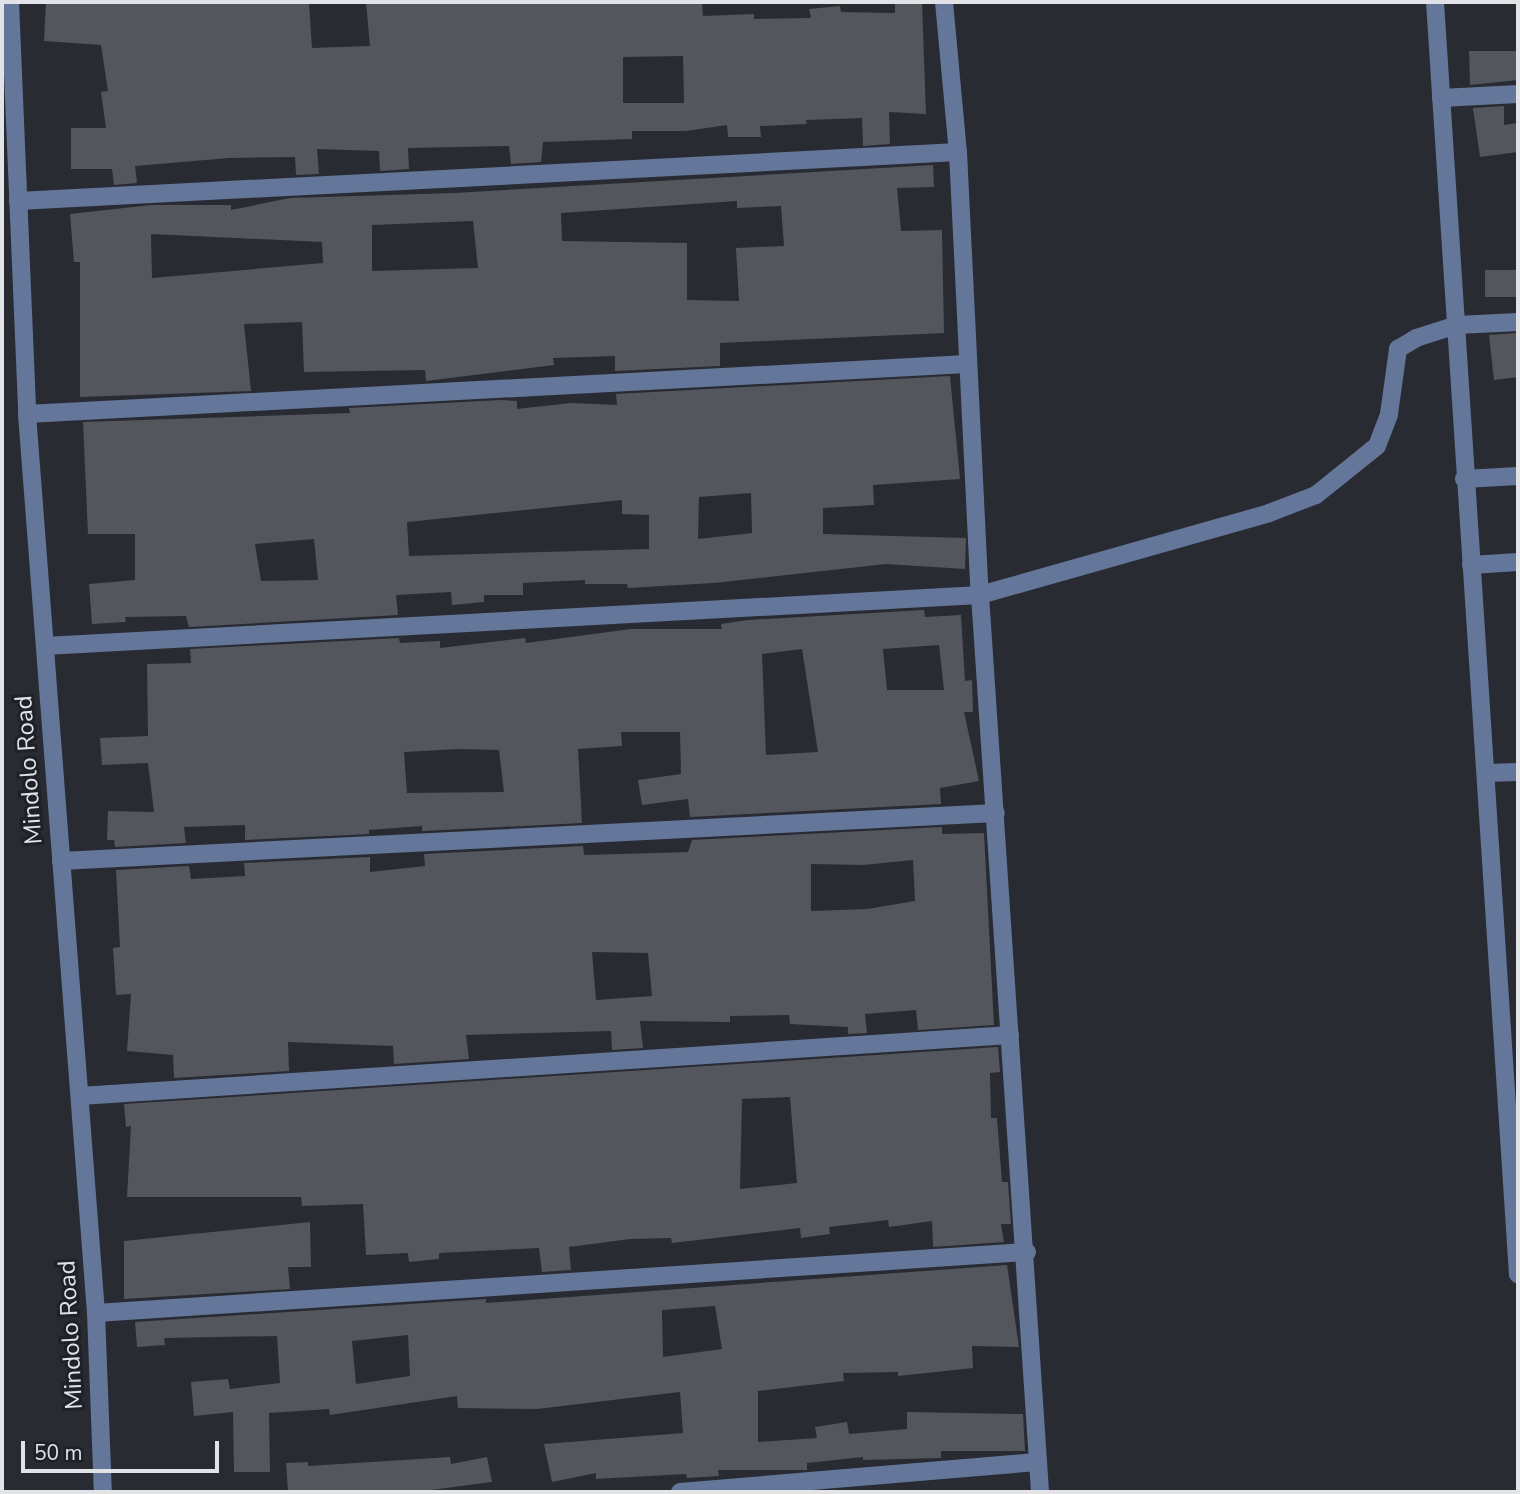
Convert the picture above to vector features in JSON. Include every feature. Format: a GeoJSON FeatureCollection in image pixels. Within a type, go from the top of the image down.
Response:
{"type":"FeatureCollection","features":[{"type":"Feature","properties":{"kind":"street","name":"Mindolo Road"},"geometry":{"type":"LineString","coordinates":[[10,2],[10,179],[18,201],[26,414],[96,1313],[103,1492]]}},
{"type":"Feature","properties":{"kind":"street"},"geometry":{"type":"LineString","coordinates":[[944,2],[958,152],[980,595],[1027,1252],[1040,1492]]}},
{"type":"Feature","properties":{"kind":"street"},"geometry":{"type":"LineString","coordinates":[[1435,2],[1457,325],[1464,479],[1486,773],[1510,993],[1518,1274]]}},
{"type":"Feature","properties":{"kind":"street"},"geometry":{"type":"LineString","coordinates":[[1441,98],[1518,94]]}},
{"type":"Feature","properties":{"kind":"street"},"geometry":{"type":"LineString","coordinates":[[18,201],[958,152]]}},
{"type":"Feature","properties":{"kind":"street"},"geometry":{"type":"LineString","coordinates":[[45,646],[980,595],[1269,513],[1316,495],[1377,446],[1389,414],[1398,349],[1416,338],[1457,325],[1518,322]]}},
{"type":"Feature","properties":{"kind":"street"},"geometry":{"type":"LineString","coordinates":[[26,414],[967,364]]}},
{"type":"Feature","properties":{"kind":"street"},"geometry":{"type":"LineString","coordinates":[[1464,479],[1518,476]]}},
{"type":"Feature","properties":{"kind":"street"},"geometry":{"type":"LineString","coordinates":[[1471,565],[1518,562]]}},
{"type":"Feature","properties":{"kind":"street"},"geometry":{"type":"LineString","coordinates":[[1486,773],[1518,772]]}},
{"type":"Feature","properties":{"kind":"street"},"geometry":{"type":"LineString","coordinates":[[61,861],[996,813]]}},
{"type":"Feature","properties":{"kind":"street"},"geometry":{"type":"LineString","coordinates":[[80,1096],[1010,1035]]}},
{"type":"Feature","properties":{"kind":"street"},"geometry":{"type":"LineString","coordinates":[[96,1313],[1027,1252]]}},
{"type":"Feature","properties":{"kind":"street"},"geometry":{"type":"LineString","coordinates":[[680,1492],[1037,1462]]}},
{"type":"Feature","properties":{"kind":"building"},"geometry":{"type":"Polygon","coordinates":[[[46,2],[309,2],[312,48],[370,46],[366,2],[702,2],[703,16],[754,14],[754,19],[811,18],[809,9],[840,6],[841,12],[895,13],[895,4],[922,3],[926,114],[889,112],[890,144],[863,146],[862,118],[806,120],[807,124],[760,126],[761,137],[728,137],[727,125],[686,131],[632,131],[632,139],[543,142],[541,162],[511,164],[509,146],[408,148],[409,169],[380,171],[379,151],[317,149],[319,174],[296,175],[295,157],[229,158],[135,166],[137,183],[114,185],[112,169],[71,169],[71,128],[106,128],[101,92],[108,91],[101,45],[44,41],[46,2]],[[683,56],[623,57],[623,103],[684,103],[683,56]]]}},
{"type":"Feature","properties":{"kind":"building"},"geometry":{"type":"Polygon","coordinates":[[[1469,51],[1518,51],[1518,80],[1470,85],[1469,51]]]}},
{"type":"Feature","properties":{"kind":"building"},"geometry":{"type":"Polygon","coordinates":[[[1504,106],[1504,125],[1518,123],[1518,152],[1480,157],[1473,108],[1504,106]]]}},
{"type":"Feature","properties":{"kind":"building"},"geometry":{"type":"Polygon","coordinates":[[[933,165],[934,187],[897,188],[901,231],[942,230],[944,333],[720,343],[720,366],[615,371],[615,356],[553,358],[554,365],[426,381],[425,370],[304,372],[302,322],[244,324],[251,391],[80,397],[80,262],[74,262],[70,214],[151,205],[231,205],[231,210],[290,198],[454,193],[933,165]],[[737,201],[561,213],[562,241],[687,243],[687,300],[739,301],[736,248],[784,246],[781,206],[737,208],[737,201]],[[473,221],[372,225],[372,271],[478,268],[473,221]],[[151,234],[152,278],[323,263],[322,242],[151,234]]]}},
{"type":"Feature","properties":{"kind":"building"},"geometry":{"type":"Polygon","coordinates":[[[1485,270],[1516,270],[1516,297],[1485,297],[1485,270]]]}},
{"type":"Feature","properties":{"kind":"building"},"geometry":{"type":"Polygon","coordinates":[[[1518,333],[1518,377],[1494,380],[1489,335],[1518,333]]]}},
{"type":"Feature","properties":{"kind":"building"},"geometry":{"type":"Polygon","coordinates":[[[950,376],[960,479],[873,485],[874,505],[823,508],[823,534],[966,538],[965,569],[886,564],[714,583],[628,588],[627,584],[585,584],[585,580],[523,583],[523,595],[484,595],[484,602],[452,605],[451,592],[396,595],[398,615],[189,627],[186,616],[125,617],[126,622],[92,624],[89,584],[135,580],[135,534],[88,534],[83,422],[350,413],[349,408],[501,400],[517,401],[517,409],[571,403],[617,405],[616,394],[950,376]],[[751,493],[699,497],[698,539],[752,533],[751,493]],[[622,500],[407,522],[409,556],[649,549],[649,515],[622,514],[622,500]],[[314,539],[255,544],[261,581],[318,580],[314,539]]]}},
{"type":"Feature","properties":{"kind":"building"},"geometry":{"type":"Polygon","coordinates":[[[924,610],[925,617],[961,615],[965,681],[972,680],[973,712],[964,712],[979,781],[940,788],[941,804],[690,817],[688,799],[642,805],[638,780],[681,774],[680,732],[621,732],[622,746],[578,749],[582,823],[422,831],[422,826],[369,830],[369,834],[245,840],[245,825],[184,827],[186,843],[115,847],[114,840],[107,840],[108,811],[154,812],[148,763],[102,765],[100,738],[148,736],[147,664],[191,663],[190,649],[399,638],[400,643],[440,641],[440,648],[525,638],[526,643],[631,629],[722,629],[721,624],[748,620],[924,610]],[[939,645],[883,649],[887,690],[944,690],[939,645]],[[802,649],[762,654],[766,755],[818,752],[802,649]],[[499,750],[404,752],[407,793],[504,792],[499,750]]]}},
{"type":"Feature","properties":{"kind":"building"},"geometry":{"type":"Polygon","coordinates":[[[942,827],[942,834],[984,833],[994,1025],[918,1030],[916,1010],[865,1014],[867,1033],[848,1034],[848,1027],[790,1024],[789,1015],[730,1016],[730,1022],[640,1021],[643,1048],[612,1050],[611,1031],[466,1035],[469,1059],[394,1064],[393,1046],[288,1042],[289,1071],[174,1078],[173,1055],[127,1051],[131,994],[116,995],[113,948],[120,947],[116,870],[189,866],[191,879],[245,876],[244,863],[370,857],[370,872],[425,866],[424,854],[583,846],[584,855],[688,852],[692,840],[942,827]],[[913,860],[863,865],[811,864],[811,911],[867,909],[915,901],[913,860]],[[592,952],[596,1000],[652,996],[648,953],[592,952]]]}},
{"type":"Feature","properties":{"kind":"building"},"geometry":{"type":"Polygon","coordinates":[[[998,1047],[1000,1072],[990,1073],[991,1118],[997,1118],[1002,1182],[1008,1182],[1011,1224],[1001,1224],[1004,1242],[933,1247],[932,1221],[889,1227],[888,1220],[829,1227],[830,1234],[801,1238],[800,1228],[672,1243],[671,1238],[630,1239],[569,1247],[571,1270],[542,1272],[539,1248],[439,1253],[439,1259],[409,1262],[408,1253],[366,1255],[363,1204],[302,1206],[301,1197],[127,1197],[131,1126],[126,1127],[124,1104],[998,1047]],[[790,1097],[742,1099],[740,1189],[797,1183],[790,1097]]]}},
{"type":"Feature","properties":{"kind":"building"},"geometry":{"type":"Polygon","coordinates":[[[310,1222],[311,1267],[288,1267],[290,1289],[124,1299],[124,1241],[310,1222]]]}},
{"type":"Feature","properties":{"kind":"building"},"geometry":{"type":"Polygon","coordinates":[[[1007,1265],[1019,1347],[972,1346],[973,1368],[898,1376],[898,1372],[843,1373],[844,1381],[758,1391],[758,1442],[817,1438],[815,1427],[847,1422],[849,1434],[907,1429],[907,1412],[1023,1414],[1025,1451],[941,1451],[941,1458],[863,1460],[863,1457],[807,1463],[807,1470],[718,1470],[719,1476],[687,1478],[686,1474],[596,1479],[596,1473],[552,1482],[544,1444],[683,1433],[680,1392],[537,1409],[458,1408],[457,1396],[330,1415],[329,1409],[269,1413],[270,1472],[234,1472],[233,1412],[194,1416],[191,1382],[228,1379],[230,1389],[280,1383],[277,1336],[164,1338],[165,1345],[137,1347],[135,1322],[486,1299],[486,1303],[1007,1265]],[[715,1306],[662,1310],[663,1357],[722,1349],[715,1306]],[[408,1335],[352,1341],[356,1384],[410,1376],[408,1335]]]}},
{"type":"Feature","properties":{"kind":"building"},"geometry":{"type":"Polygon","coordinates":[[[450,1457],[451,1464],[487,1457],[492,1482],[423,1491],[288,1492],[286,1463],[308,1462],[308,1466],[450,1457]]]}}]}
